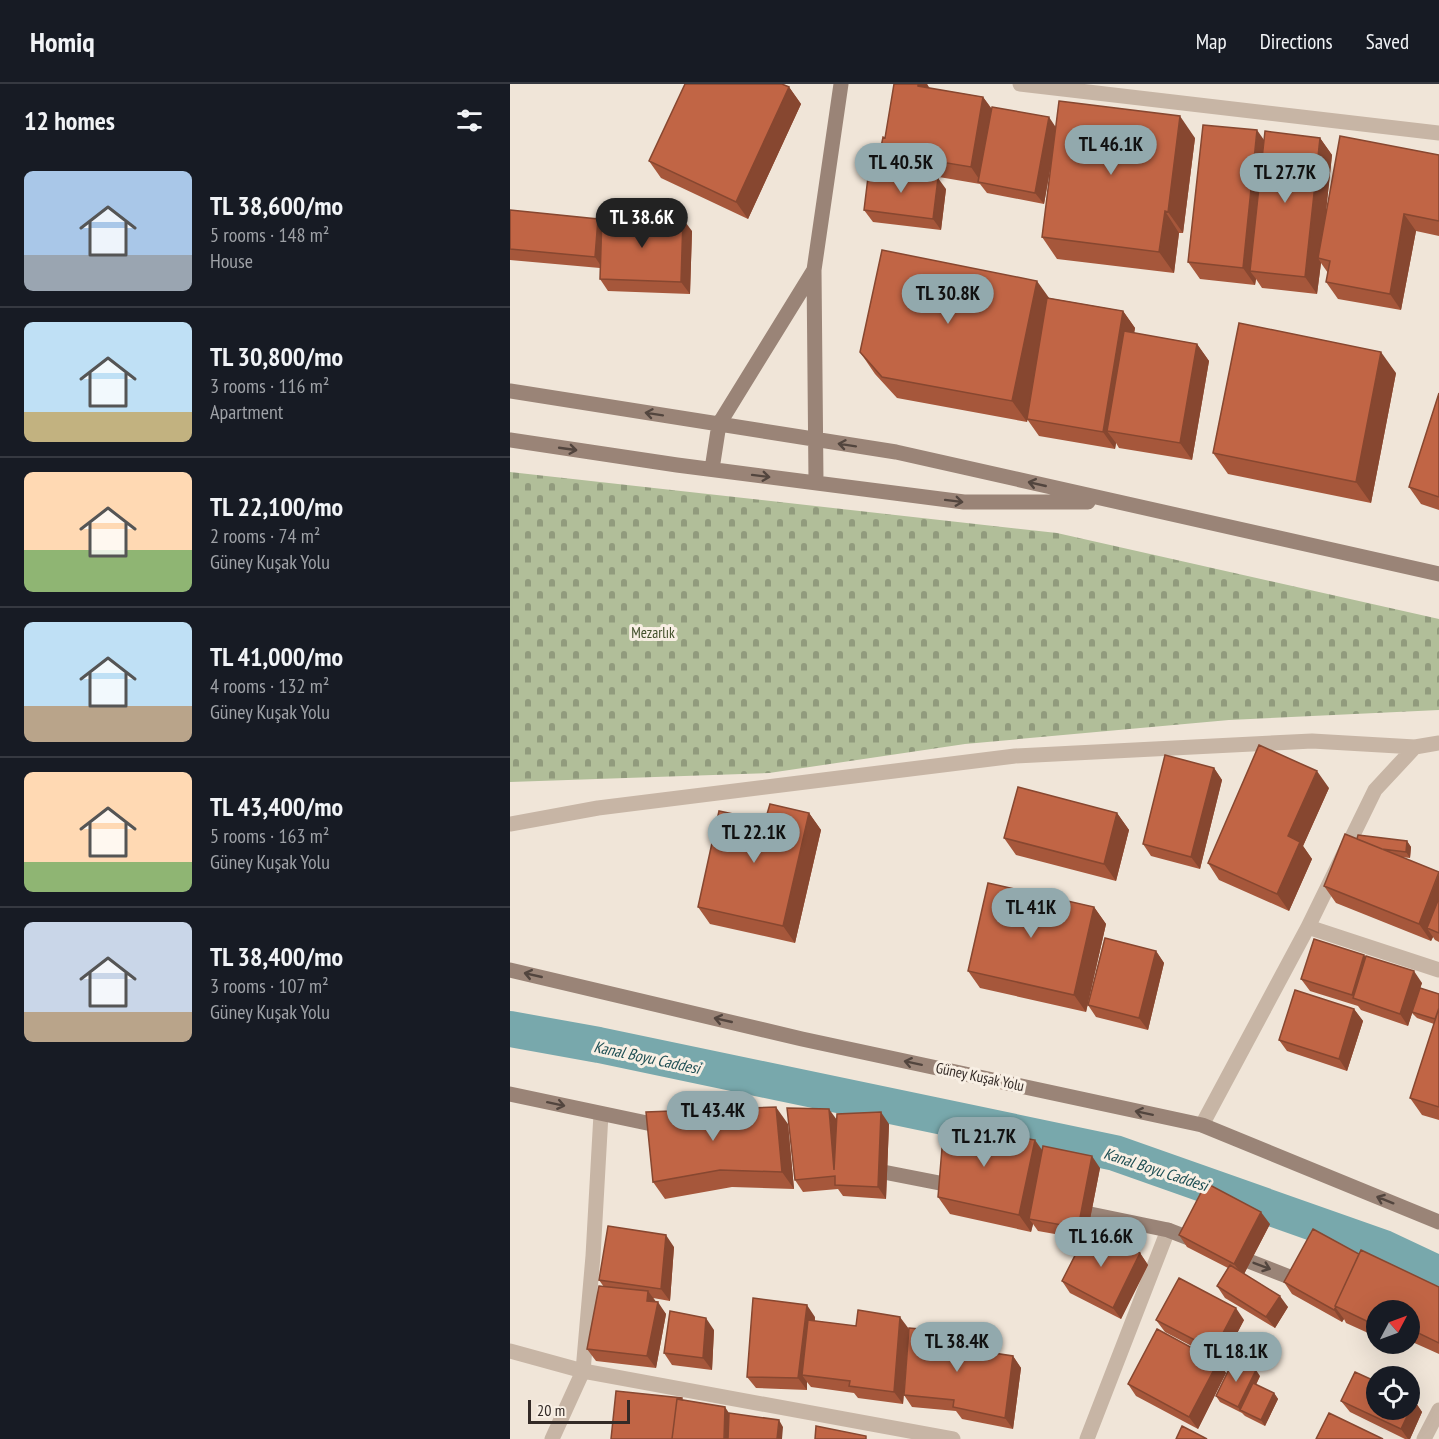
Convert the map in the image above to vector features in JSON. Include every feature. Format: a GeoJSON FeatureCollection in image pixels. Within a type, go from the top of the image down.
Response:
{"type":"FeatureCollection","features":[{"type":"Feature","properties":{"kind":"main road"},"geometry":{"type":"LineString","coordinates":[[816,482],[814,270],[841,84]]}},
{"type":"Feature","properties":{"kind":"main road"},"geometry":{"type":"LineString","coordinates":[[712,469],[719,424],[814,270]]}},
{"type":"Feature","properties":{"kind":"main road"},"geometry":{"type":"LineString","coordinates":[[510,391],[896,452],[1439,574]]}},
{"type":"Feature","properties":{"kind":"main road"},"geometry":{"type":"LineString","coordinates":[[510,440],[964,502],[1115,502]]}},
{"type":"Feature","properties":{"kind":"main road","name":"Güney Kuşak Yolu"},"geometry":{"type":"LineString","coordinates":[[510,970],[802,1039],[1202,1125],[1439,1222]]}},
{"type":"Feature","properties":{"kind":"main road"},"geometry":{"type":"LineString","coordinates":[[510,1094],[682,1131]]}},
{"type":"Feature","properties":{"kind":"main road"},"geometry":{"type":"LineString","coordinates":[[856,1166],[971,1190]]}},
{"type":"Feature","properties":{"kind":"main road"},"geometry":{"type":"LineString","coordinates":[[1052,1206],[1168,1230],[1323,1290]]}},
{"type":"Feature","properties":{"kind":"street"},"geometry":{"type":"LineString","coordinates":[[1020,84],[1439,133]]}},
{"type":"Feature","properties":{"kind":"street"},"geometry":{"type":"LineString","coordinates":[[510,824],[598,808],[1015,756],[1312,741],[1415,747],[1439,743]]}},
{"type":"Feature","properties":{"kind":"street"},"geometry":{"type":"LineString","coordinates":[[1202,1125],[1308,927],[1375,790],[1415,747]]}},
{"type":"Feature","properties":{"kind":"street"},"geometry":{"type":"LineString","coordinates":[[1308,927],[1439,970]]}},
{"type":"Feature","properties":{"kind":"street"},"geometry":{"type":"LineString","coordinates":[[552,1439],[583,1371],[593,1256],[601,1114]]}},
{"type":"Feature","properties":{"kind":"street"},"geometry":{"type":"LineString","coordinates":[[1088,1439],[1168,1230]]}},
{"type":"Feature","properties":{"kind":"street"},"geometry":{"type":"LineString","coordinates":[[510,1351],[583,1371],[953,1439]]}},
{"type":"Feature","properties":{"kind":"street"},"geometry":{"type":"LineString","coordinates":[[1424,1439],[1439,1410]]}},
{"type":"Feature","properties":{"kind":"green space","name":"Mezarlık"},"geometry":{"type":"Polygon","coordinates":[[[510,472],[1057,533],[1439,619],[1439,710],[1229,720],[965,744],[769,773],[510,782],[510,472]]]}},
{"type":"Feature","properties":{"kind":"building"},"geometry":{"type":"Polygon","coordinates":[[[685,84],[782,84],[789,87],[736,202],[649,161],[685,84]]]}},
{"type":"Feature","properties":{"kind":"building"},"geometry":{"type":"Polygon","coordinates":[[[894,84],[918,84],[918,86],[983,97],[971,167],[880,152],[883,137],[885,138],[894,84]]]}},
{"type":"Feature","properties":{"kind":"building"},"geometry":{"type":"Polygon","coordinates":[[[1059,101],[1180,116],[1168,212],[1165,211],[1159,252],[1042,237],[1059,101]]]}},
{"type":"Feature","properties":{"kind":"building"},"geometry":{"type":"Polygon","coordinates":[[[992,107],[1049,117],[1035,193],[978,182],[992,107]]]}},
{"type":"Feature","properties":{"kind":"building"},"geometry":{"type":"Polygon","coordinates":[[[1203,125],[1257,130],[1243,268],[1188,262],[1203,125]]]}},
{"type":"Feature","properties":{"kind":"building"},"geometry":{"type":"Polygon","coordinates":[[[1265,131],[1320,138],[1305,277],[1250,271],[1265,131]]]}},
{"type":"Feature","properties":{"kind":"building"},"geometry":{"type":"Polygon","coordinates":[[[1340,136],[1439,155],[1439,221],[1404,214],[1390,294],[1326,282],[1330,261],[1318,258],[1340,136]]]}},
{"type":"Feature","properties":{"kind":"building"},"geometry":{"type":"Polygon","coordinates":[[[869,169],[938,178],[933,219],[864,210],[869,169]]]}},
{"type":"Feature","properties":{"kind":"building"},"geometry":{"type":"Polygon","coordinates":[[[510,210],[598,219],[595,257],[510,249],[510,210]]]}},
{"type":"Feature","properties":{"kind":"building"},"geometry":{"type":"Polygon","coordinates":[[[602,216],[683,219],[681,282],[600,279],[602,216]]]}},
{"type":"Feature","properties":{"kind":"building"},"geometry":{"type":"Polygon","coordinates":[[[882,250],[1037,281],[1012,401],[882,377],[860,352],[882,250]]]}},
{"type":"Feature","properties":{"kind":"building"},"geometry":{"type":"Polygon","coordinates":[[[1047,298],[1123,311],[1103,432],[1027,419],[1047,298]]]}},
{"type":"Feature","properties":{"kind":"building"},"geometry":{"type":"Polygon","coordinates":[[[1239,323],[1381,352],[1356,482],[1213,453],[1239,323]]]}},
{"type":"Feature","properties":{"kind":"building"},"geometry":{"type":"Polygon","coordinates":[[[1124,331],[1197,344],[1180,443],[1107,431],[1124,331]]]}},
{"type":"Feature","properties":{"kind":"building"},"geometry":{"type":"Polygon","coordinates":[[[1439,393],[1439,497],[1409,487],[1439,393]]]}},
{"type":"Feature","properties":{"kind":"building"},"geometry":{"type":"Polygon","coordinates":[[[1259,745],[1317,771],[1288,836],[1300,842],[1277,894],[1208,863],[1259,745]]]}},
{"type":"Feature","properties":{"kind":"building"},"geometry":{"type":"Polygon","coordinates":[[[1165,755],[1214,768],[1191,857],[1143,844],[1165,755]]]}},
{"type":"Feature","properties":{"kind":"building"},"geometry":{"type":"Polygon","coordinates":[[[1018,787],[1117,813],[1104,864],[1004,838],[1018,787]]]}},
{"type":"Feature","properties":{"kind":"building"},"geometry":{"type":"Polygon","coordinates":[[[770,804],[809,813],[783,926],[698,907],[719,811],[765,821],[770,804]]]}},
{"type":"Feature","properties":{"kind":"building"},"geometry":{"type":"Polygon","coordinates":[[[1345,834],[1439,872],[1419,924],[1324,886],[1345,834]]]}},
{"type":"Feature","properties":{"kind":"building"},"geometry":{"type":"Polygon","coordinates":[[[1358,835],[1407,841],[1406,852],[1382,849],[1357,839],[1358,835]]]}},
{"type":"Feature","properties":{"kind":"building"},"geometry":{"type":"Polygon","coordinates":[[[988,883],[1094,907],[1074,995],[968,971],[988,883]]]}},
{"type":"Feature","properties":{"kind":"building"},"geometry":{"type":"Polygon","coordinates":[[[1439,898],[1439,933],[1427,928],[1439,898]]]}},
{"type":"Feature","properties":{"kind":"building"},"geometry":{"type":"Polygon","coordinates":[[[1105,938],[1156,951],[1139,1018],[1088,1005],[1105,938]]]}},
{"type":"Feature","properties":{"kind":"building"},"geometry":{"type":"Polygon","coordinates":[[[1314,939],[1364,955],[1352,995],[1301,979],[1314,939]]]}},
{"type":"Feature","properties":{"kind":"building"},"geometry":{"type":"Polygon","coordinates":[[[1366,956],[1414,971],[1400,1014],[1353,998],[1366,956]]]}},
{"type":"Feature","properties":{"kind":"building"},"geometry":{"type":"Polygon","coordinates":[[[1420,988],[1439,994],[1439,1008],[1435,1019],[1412,1012],[1420,988]]]}},
{"type":"Feature","properties":{"kind":"building"},"geometry":{"type":"Polygon","coordinates":[[[1295,990],[1354,1009],[1339,1059],[1279,1040],[1295,990]]]}},
{"type":"Feature","properties":{"kind":"building"},"geometry":{"type":"Polygon","coordinates":[[[1439,1008],[1439,1107],[1410,1098],[1439,1008]]]}},
{"type":"Feature","properties":{"kind":"building"},"geometry":{"type":"Polygon","coordinates":[[[776,1107],[782,1172],[720,1170],[653,1182],[646,1112],[776,1107]]]}},
{"type":"Feature","properties":{"kind":"building"},"geometry":{"type":"Polygon","coordinates":[[[787,1108],[829,1109],[834,1170],[837,1114],[881,1112],[878,1187],[835,1185],[835,1176],[795,1180],[787,1108]]]}},
{"type":"Feature","properties":{"kind":"building"},"geometry":{"type":"Polygon","coordinates":[[[944,1124],[1035,1140],[1019,1215],[938,1197],[944,1124]]]}},
{"type":"Feature","properties":{"kind":"building"},"geometry":{"type":"Polygon","coordinates":[[[1043,1146],[1092,1156],[1078,1228],[1029,1219],[1043,1146]]]}},
{"type":"Feature","properties":{"kind":"building"},"geometry":{"type":"Polygon","coordinates":[[[1206,1183],[1261,1212],[1234,1264],[1179,1235],[1206,1183]]]}},
{"type":"Feature","properties":{"kind":"building"},"geometry":{"type":"Polygon","coordinates":[[[608,1226],[666,1235],[661,1289],[599,1280],[608,1226]]]}},
{"type":"Feature","properties":{"kind":"building"},"geometry":{"type":"Polygon","coordinates":[[[1089,1228],[1140,1253],[1113,1308],[1062,1281],[1089,1228]]]}},
{"type":"Feature","properties":{"kind":"building"},"geometry":{"type":"Polygon","coordinates":[[[1313,1229],[1359,1254],[1334,1310],[1284,1282],[1313,1229]]]}},
{"type":"Feature","properties":{"kind":"building"},"geometry":{"type":"Polygon","coordinates":[[[1361,1250],[1439,1287],[1439,1343],[1420,1334],[1420,1300],[1366,1300],[1366,1321],[1335,1306],[1361,1250]]]}},
{"type":"Feature","properties":{"kind":"building"},"geometry":{"type":"Polygon","coordinates":[[[1230,1265],[1280,1296],[1266,1317],[1217,1286],[1230,1265]]]}},
{"type":"Feature","properties":{"kind":"building"},"geometry":{"type":"Polygon","coordinates":[[[1179,1278],[1236,1308],[1214,1350],[1156,1320],[1179,1278]]]}},
{"type":"Feature","properties":{"kind":"building"},"geometry":{"type":"Polygon","coordinates":[[[599,1286],[648,1291],[647,1301],[658,1302],[647,1356],[587,1349],[599,1286]]]}},
{"type":"Feature","properties":{"kind":"building"},"geometry":{"type":"Polygon","coordinates":[[[753,1298],[807,1305],[798,1378],[747,1377],[753,1298]]]}},
{"type":"Feature","properties":{"kind":"building"},"geometry":{"type":"Polygon","coordinates":[[[858,1310],[900,1317],[894,1392],[849,1386],[850,1381],[802,1375],[808,1320],[856,1326],[858,1310]]]}},
{"type":"Feature","properties":{"kind":"building"},"geometry":{"type":"Polygon","coordinates":[[[670,1311],[706,1318],[703,1358],[664,1353],[670,1311]]]}},
{"type":"Feature","properties":{"kind":"building"},"geometry":{"type":"Polygon","coordinates":[[[909,1328],[963,1333],[961,1348],[1013,1356],[1005,1418],[953,1407],[954,1400],[904,1395],[909,1328]]]}},
{"type":"Feature","properties":{"kind":"building"},"geometry":{"type":"Polygon","coordinates":[[[1157,1329],[1218,1362],[1189,1417],[1128,1384],[1157,1329]]]}},
{"type":"Feature","properties":{"kind":"building"},"geometry":{"type":"Polygon","coordinates":[[[1234,1359],[1256,1370],[1238,1407],[1216,1396],[1234,1359]]]}},
{"type":"Feature","properties":{"kind":"building"},"geometry":{"type":"Polygon","coordinates":[[[1355,1372],[1366,1377],[1366,1413],[1341,1401],[1355,1372]]]}},
{"type":"Feature","properties":{"kind":"building"},"geometry":{"type":"Polygon","coordinates":[[[1253,1383],[1274,1393],[1261,1420],[1240,1410],[1253,1383]]]}},
{"type":"Feature","properties":{"kind":"building"},"geometry":{"type":"Polygon","coordinates":[[[616,1391],[682,1398],[682,1400],[677,1399],[672,1439],[611,1439],[616,1391]]]}},
{"type":"Feature","properties":{"kind":"building"},"geometry":{"type":"Polygon","coordinates":[[[677,1399],[725,1407],[724,1439],[672,1439],[677,1399]]]}},
{"type":"Feature","properties":{"kind":"building"},"geometry":{"type":"Polygon","coordinates":[[[729,1413],[779,1420],[777,1439],[728,1439],[729,1413]]]}},
{"type":"Feature","properties":{"kind":"building"},"geometry":{"type":"Polygon","coordinates":[[[1329,1413],[1383,1439],[1316,1439],[1329,1413]]]}},
{"type":"Feature","properties":{"kind":"building"},"geometry":{"type":"Polygon","coordinates":[[[1382,1420],[1405,1420],[1401,1429],[1382,1420]]]}},
{"type":"Feature","properties":{"kind":"building"},"geometry":{"type":"Polygon","coordinates":[[[816,1426],[866,1436],[866,1439],[815,1439],[816,1426]]]}},
{"type":"Feature","properties":{"kind":"building"},"geometry":{"type":"Polygon","coordinates":[[[1182,1426],[1207,1439],[1176,1439],[1182,1426]]]}},
{"type":"Feature","properties":{"kind":"waterway","name":"Kanal Boyu Caddesi"},"geometry":{"type":"LineString","coordinates":[[510,1029],[599,1045],[1115,1153],[1384,1248],[1439,1274]]}}]}
